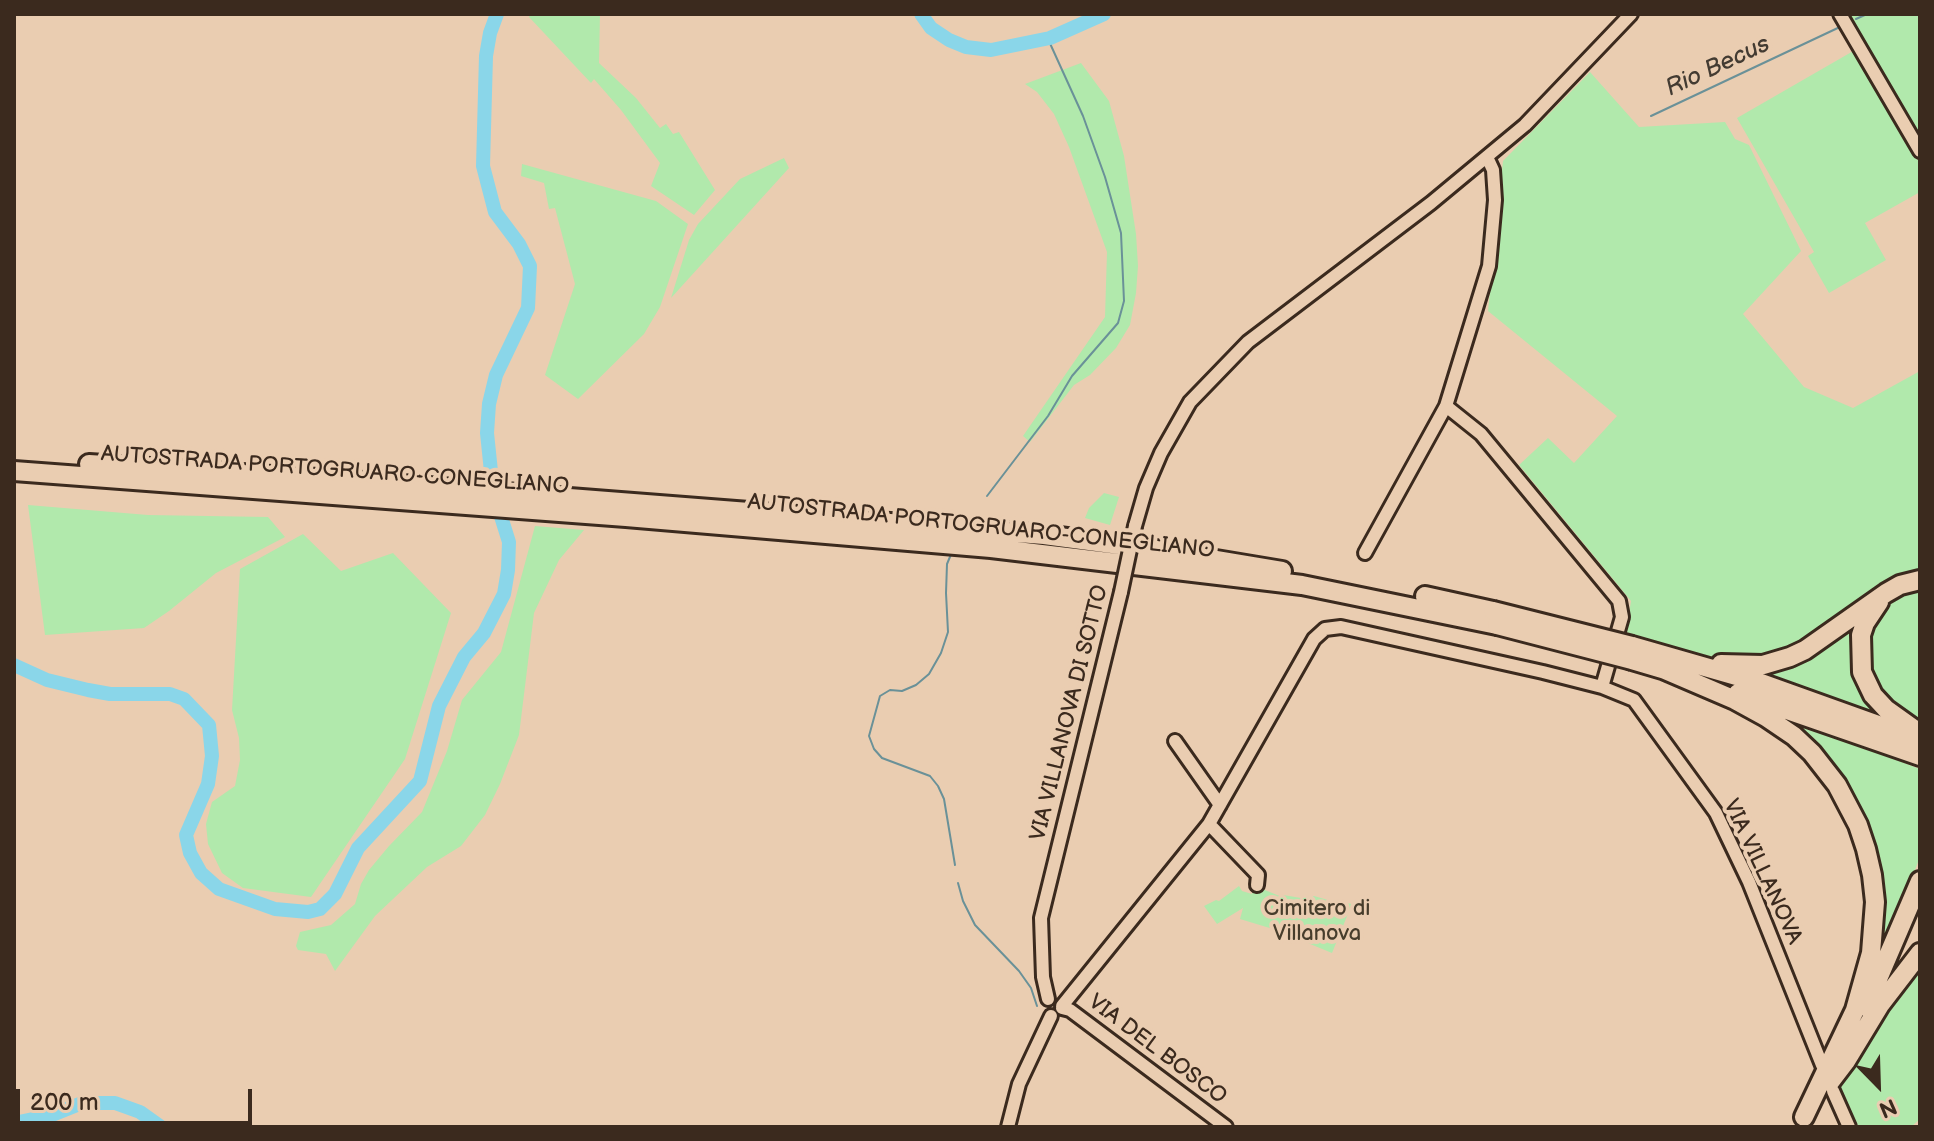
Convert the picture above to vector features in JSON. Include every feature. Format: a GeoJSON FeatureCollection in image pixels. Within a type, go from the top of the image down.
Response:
{"type":"FeatureCollection","features":[{"type":"Feature","properties":{"kind":"highway","name":"AUTOSTRADA PORTOGRUARO-CONEGLIANO"},"geometry":{"type":"LineString","coordinates":[[14,459],[246,483]]}},
{"type":"Feature","properties":{"kind":"highway","name":"AUTOSTRADA PORTOGRUARO-CONEGLIANO"},"geometry":{"type":"LineString","coordinates":[[14,471],[246,483],[990,540],[1044,535],[1150,549],[1376,587],[1776,688],[1920,740]]}},
{"type":"Feature","properties":{"kind":"highway"},"geometry":{"type":"LineString","coordinates":[[1664,662],[1763,665],[1776,662],[1805,650],[1900,585],[1920,580]]}},
{"type":"Feature","properties":{"kind":"highway"},"geometry":{"type":"LineString","coordinates":[[1886,593],[1873,609],[1861,635],[1862,672],[1873,695],[1886,709],[1920,732]]}},
{"type":"Feature","properties":{"kind":"highway","name":"AUTOSTRADA PORTOGRUARO-CONEGLIANO"},"geometry":{"type":"LineString","coordinates":[[1664,662],[1920,756]]}},
{"type":"Feature","properties":{"kind":"highway"},"geometry":{"type":"LineString","coordinates":[[1664,662],[1766,717],[1794,736],[1837,785],[1858,825],[1866,849],[1875,902],[1871,953],[1855,1010],[1800,1122]]}},
{"type":"Feature","properties":{"kind":"highway"},"geometry":{"type":"LineString","coordinates":[[1800,1122],[1853,1035],[1920,881]]}},
{"type":"Feature","properties":{"kind":"highway"},"geometry":{"type":"LineString","coordinates":[[1800,1122],[1846,1061],[1880,1005],[1920,953]]}},
{"type":"Feature","properties":{"kind":"street","name":"VIA VILLANOVA DI SOTTO"},"geometry":{"type":"LineString","coordinates":[[1048,999],[1043,977],[1041,918],[1135,526],[1151,476],[1190,402],[1248,342],[1431,203],[1525,125],[1631,14]]}},
{"type":"Feature","properties":{"kind":"street"},"geometry":{"type":"LineString","coordinates":[[1840,14],[1920,151]]}},
{"type":"Feature","properties":{"kind":"street"},"geometry":{"type":"LineString","coordinates":[[1365,553],[1446,406],[1489,266],[1495,200],[1493,170],[1487,157]]}},
{"type":"Feature","properties":{"kind":"street"},"geometry":{"type":"LineString","coordinates":[[1446,406],[1481,434],[1619,601],[1622,617],[1602,687]]}},
{"type":"Feature","properties":{"kind":"street","name":"VIA VILLANOVA"},"geometry":{"type":"LineString","coordinates":[[1220,805],[1314,639],[1325,629],[1341,627],[1602,687],[1634,700],[1716,813],[1749,882],[1822,1065]]}},
{"type":"Feature","properties":{"kind":"street"},"geometry":{"type":"LineString","coordinates":[[1008,1127],[1019,1084],[1051,1016],[1058,1014],[1209,824],[1220,805],[1175,741]]}},
{"type":"Feature","properties":{"kind":"street"},"geometry":{"type":"LineString","coordinates":[[1209,824],[1258,875],[1257,885]]}},
{"type":"Feature","properties":{"kind":"street"},"geometry":{"type":"LineString","coordinates":[[1051,1016],[1044,1010],[1048,999],[1057,999],[1062,1007]]}},
{"type":"Feature","properties":{"kind":"street","name":"VIA DEL BOSCO"},"geometry":{"type":"LineString","coordinates":[[1062,1007],[1226,1127]]}},
{"type":"Feature","properties":{"kind":"street"},"geometry":{"type":"LineString","coordinates":[[1833,1091],[1849,1127]]}},
{"type":"Feature","properties":{"kind":"green space"},"geometry":{"type":"Polygon","coordinates":[[[530,14],[600,14],[599,63],[636,98],[660,128],[666,124],[673,134],[679,132],[715,190],[694,215],[651,186],[660,163],[594,79],[591,83],[529,17],[530,14]]]}},
{"type":"Feature","properties":{"kind":"green space"},"geometry":{"type":"Polygon","coordinates":[[[1849,14],[1920,14],[1920,137],[1858,29],[1849,14]]]}},
{"type":"Feature","properties":{"kind":"green space"},"geometry":{"type":"Polygon","coordinates":[[[1855,50],[1920,164],[1920,192],[1865,223],[1886,260],[1829,293],[1808,256],[1814,252],[1737,118],[1855,50]]]}},
{"type":"Feature","properties":{"kind":"green space"},"geometry":{"type":"Polygon","coordinates":[[[1081,63],[1109,101],[1124,156],[1136,234],[1136,293],[1130,325],[1116,348],[1090,375],[1074,385],[1030,442],[1023,436],[1105,317],[1107,252],[1054,114],[1037,92],[1025,84],[1081,63]]]}},
{"type":"Feature","properties":{"kind":"green space"},"geometry":{"type":"Polygon","coordinates":[[[1590,72],[1639,127],[1725,122],[1735,139],[1749,145],[1801,251],[1743,314],[1804,387],[1853,408],[1920,371],[1920,574],[1809,644],[1756,663],[1710,658],[1663,646],[1626,632],[1631,601],[1519,465],[1548,438],[1574,463],[1617,416],[1488,311],[1503,161],[1590,72]]]}},
{"type":"Feature","properties":{"kind":"green space"},"geometry":{"type":"Polygon","coordinates":[[[784,158],[789,168],[671,298],[689,240],[698,224],[740,179],[784,158]]]}},
{"type":"Feature","properties":{"kind":"green space"},"geometry":{"type":"Polygon","coordinates":[[[522,164],[656,201],[688,224],[660,307],[644,334],[578,399],[545,375],[575,284],[555,208],[549,209],[544,183],[521,176],[522,164]]]}},
{"type":"Feature","properties":{"kind":"green space"},"geometry":{"type":"Polygon","coordinates":[[[1104,493],[1119,497],[1110,525],[1085,518],[1089,508],[1104,493]]]}},
{"type":"Feature","properties":{"kind":"green space"},"geometry":{"type":"Polygon","coordinates":[[[28,505],[148,515],[268,517],[285,537],[216,573],[144,628],[45,635],[28,505]]]}},
{"type":"Feature","properties":{"kind":"green space"},"geometry":{"type":"Polygon","coordinates":[[[535,526],[584,530],[559,560],[534,613],[519,735],[500,784],[485,815],[461,846],[427,867],[375,916],[335,971],[326,954],[298,950],[296,946],[300,932],[331,925],[355,904],[369,870],[422,812],[447,751],[462,700],[501,652],[535,526]]]}},
{"type":"Feature","properties":{"kind":"green space"},"geometry":{"type":"Polygon","coordinates":[[[303,534],[341,571],[393,553],[451,613],[405,759],[311,897],[243,888],[222,873],[208,844],[206,824],[212,802],[235,786],[240,760],[239,738],[232,710],[240,569],[303,534]]]}},
{"type":"Feature","properties":{"kind":"green space"},"geometry":{"type":"Polygon","coordinates":[[[1920,590],[1920,725],[1874,688],[1864,662],[1866,632],[1887,603],[1904,593],[1920,590]]]}},
{"type":"Feature","properties":{"kind":"green space"},"geometry":{"type":"Polygon","coordinates":[[[1862,615],[1852,648],[1895,723],[1748,673],[1788,667],[1812,657],[1862,615]]]}},
{"type":"Feature","properties":{"kind":"green space"},"geometry":{"type":"Polygon","coordinates":[[[1763,709],[1920,769],[1920,857],[1867,992],[1879,905],[1849,798],[1763,709]]]}},
{"type":"Feature","properties":{"kind":"green space","name":"Cimitero di Villanova"},"geometry":{"type":"Polygon","coordinates":[[[1239,886],[1242,891],[1252,894],[1255,886],[1282,897],[1314,896],[1345,905],[1352,904],[1332,953],[1296,936],[1240,919],[1243,908],[1217,924],[1204,906],[1219,901],[1239,886]]]}},
{"type":"Feature","properties":{"kind":"green space"},"geometry":{"type":"Polygon","coordinates":[[[1920,962],[1920,1119],[1911,1127],[1859,1127],[1837,1089],[1920,962]]]}},
{"type":"Feature","properties":{"kind":"waterway"},"geometry":{"type":"LineString","coordinates":[[14,665],[47,680],[88,690],[110,694],[170,694],[184,699],[209,725],[212,756],[208,784],[186,835],[190,853],[201,873],[219,889],[275,909],[308,912],[320,909],[335,894],[358,848],[420,781],[439,706],[464,657],[484,633],[504,594],[508,570],[509,542],[493,491],[487,433],[489,404],[496,375],[528,308],[530,266],[519,244],[495,212],[483,166],[486,56],[497,14]]}},
{"type":"Feature","properties":{"kind":"waterway"},"geometry":{"type":"LineString","coordinates":[[921,14],[931,28],[949,40],[966,47],[991,50],[1050,38],[1104,14]]}},
{"type":"Feature","properties":{"kind":"waterway","name":"Rio Becus"},"geometry":{"type":"LineString","coordinates":[[1856,19],[1867,14]]}},
{"type":"Feature","properties":{"kind":"waterway","name":"Rio Becus"},"geometry":{"type":"LineString","coordinates":[[1651,116],[1842,26]]}},
{"type":"Feature","properties":{"kind":"waterway"},"geometry":{"type":"LineString","coordinates":[[987,496],[1048,416],[1072,376],[1118,323],[1124,301],[1121,233],[1105,177],[1083,116],[1048,39]]}},
{"type":"Feature","properties":{"kind":"waterway"},"geometry":{"type":"LineString","coordinates":[[952,552],[947,564],[948,632],[941,653],[929,674],[916,685],[902,691],[890,690],[880,696],[869,736],[882,758],[930,776],[938,786],[944,799],[955,865]]}},
{"type":"Feature","properties":{"kind":"waterway"},"geometry":{"type":"LineString","coordinates":[[958,883],[975,925],[1019,971],[1031,988],[1037,1006]]}},
{"type":"Feature","properties":{"kind":"waterway"},"geometry":{"type":"LineString","coordinates":[[1127,1061],[1214,1127]]}},
{"type":"Feature","properties":{"kind":"waterway"},"geometry":{"type":"LineString","coordinates":[[14,1123],[52,1115],[82,1103],[115,1103],[140,1112],[161,1127]]}}]}
